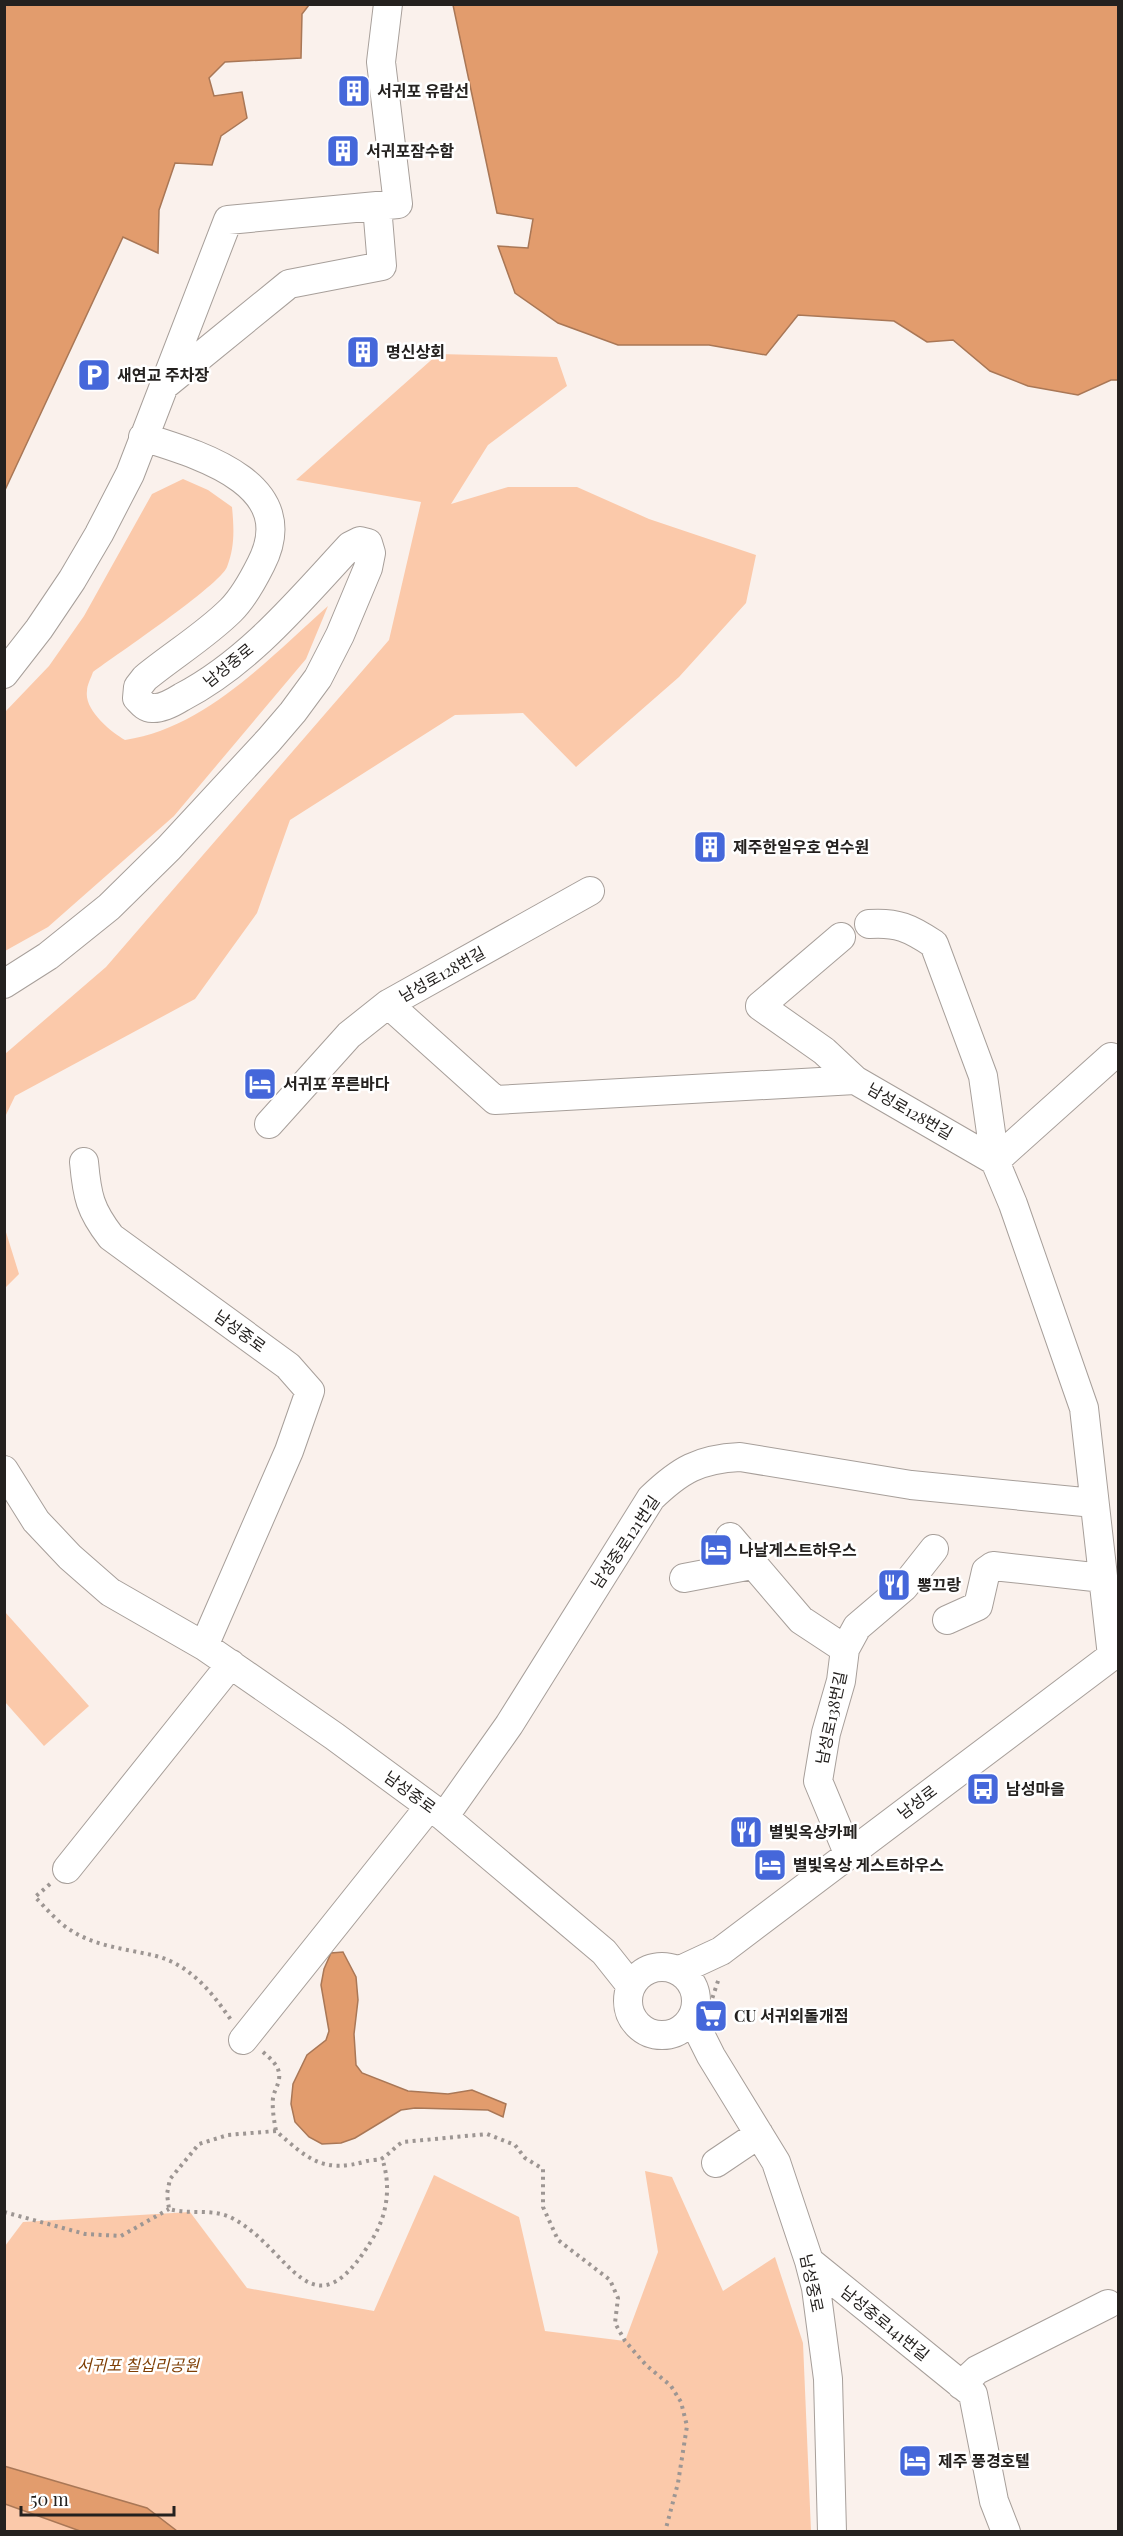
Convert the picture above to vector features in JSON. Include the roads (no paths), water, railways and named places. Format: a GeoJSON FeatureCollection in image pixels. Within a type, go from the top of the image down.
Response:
{"type":"FeatureCollection","features":[{"type":"Feature","properties":{"kind":"street"},"geometry":{"type":"LineString","coordinates":[[4,674],[39,629],[99,534],[130,474],[228,220],[398,204],[381,62],[388,4]]}},
{"type":"Feature","properties":{"kind":"street"},"geometry":{"type":"LineString","coordinates":[[162,387],[289,284],[382,266],[376,206]]}},
{"type":"Feature","properties":{"kind":"street","name":"남성중로"},"geometry":{"type":"LineString","coordinates":[[4,984],[48,956],[109,907],[169,848],[269,740],[318,678],[340,635],[368,567],[371,552],[368,543],[360,541],[350,546],[283,617],[234,663],[204,686],[172,703],[153,709],[145,706],[137,698],[138,687],[145,678],[232,609],[251,583],[266,555],[272,525],[269,511],[254,489],[245,482],[201,456],[143,437]]}},
{"type":"Feature","properties":{"kind":"street","name":"남성로128번길"},"geometry":{"type":"LineString","coordinates":[[269,1124],[349,1035],[388,1004],[590,891]]}},
{"type":"Feature","properties":{"kind":"street"},"geometry":{"type":"LineString","coordinates":[[869,924],[890,923],[903,926],[934,944],[982,1076],[995,1161],[1013,1204],[1084,1408],[1103,1578],[1115,1656]]}},
{"type":"Feature","properties":{"kind":"street"},"geometry":{"type":"LineString","coordinates":[[841,938],[760,1006],[824,1052],[855,1080]]}},
{"type":"Feature","properties":{"kind":"street","name":"남성로128번길"},"geometry":{"type":"LineString","coordinates":[[388,1004],[495,1100],[855,1080],[995,1161]]}},
{"type":"Feature","properties":{"kind":"street"},"geometry":{"type":"LineString","coordinates":[[995,1161],[1111,1057]]}},
{"type":"Feature","properties":{"kind":"street","name":"남성중로"},"geometry":{"type":"LineString","coordinates":[[84,1162],[87,1198],[95,1216],[111,1237],[288,1366],[310,1391],[289,1451],[204,1646]]}},
{"type":"Feature","properties":{"kind":"street","name":"남성중로121번길"},"geometry":{"type":"LineString","coordinates":[[243,2040],[509,1725],[651,1498],[684,1470],[716,1458],[740,1457],[911,1485],[1094,1503]]}},
{"type":"Feature","properties":{"kind":"street","name":"남성중로"},"geometry":{"type":"LineString","coordinates":[[4,1470],[36,1521],[69,1557],[110,1592],[231,1664],[437,1812],[604,1952],[632,2009],[657,2034],[668,2034],[690,2026],[776,2162],[809,2261],[816,2288],[828,2379],[832,2532]]}},
{"type":"Feature","properties":{"kind":"street","name":"남성로138번길"},"geometry":{"type":"LineString","coordinates":[[730,1537],[801,1620],[845,1648]]}},
{"type":"Feature","properties":{"kind":"street","name":"남성로138번길"},"geometry":{"type":"LineString","coordinates":[[848,1853],[818,1781],[826,1733],[841,1681],[845,1648],[857,1628],[904,1587],[934,1549]]}},
{"type":"Feature","properties":{"kind":"street"},"geometry":{"type":"LineString","coordinates":[[684,1578],[752,1565]]}},
{"type":"Feature","properties":{"kind":"street"},"geometry":{"type":"LineString","coordinates":[[947,1620],[978,1606],[986,1571],[993,1566],[1103,1578]]}},
{"type":"Feature","properties":{"kind":"street","name":"남성로"},"geometry":{"type":"LineString","coordinates":[[690,2026],[696,1998],[686,1979],[719,1963],[848,1853],[1115,1656]]}},
{"type":"Feature","properties":{"kind":"street"},"geometry":{"type":"LineString","coordinates":[[67,1869],[231,1664]]}},
{"type":"Feature","properties":{"kind":"street"},"geometry":{"type":"LineString","coordinates":[[632,2009],[660,1967],[686,1979]]}},
{"type":"Feature","properties":{"kind":"street"},"geometry":{"type":"LineString","coordinates":[[716,2163],[759,2134]]}},
{"type":"Feature","properties":{"kind":"street","name":"남성중로141번길"},"geometry":{"type":"LineString","coordinates":[[809,2261],[973,2394],[994,2501],[1006,2532]]}},
{"type":"Feature","properties":{"kind":"street"},"geometry":{"type":"LineString","coordinates":[[961,2385],[977,2370],[1108,2304]]}},
{"type":"Feature","properties":{"kind":"place","name":"서귀포 유람선"},"geometry":{"type":"Point","coordinates":[354,91]}},
{"type":"Feature","properties":{"kind":"place","name":"서귀포잠수함"},"geometry":{"type":"Point","coordinates":[343,151]}},
{"type":"Feature","properties":{"kind":"place","name":"명신상회"},"geometry":{"type":"Point","coordinates":[363,352]}},
{"type":"Feature","properties":{"kind":"place","name":"새연교 주차장"},"geometry":{"type":"Point","coordinates":[94,375]}},
{"type":"Feature","properties":{"kind":"place","name":"제주한일우호 연수원"},"geometry":{"type":"Point","coordinates":[710,847]}},
{"type":"Feature","properties":{"kind":"place","name":"서귀포 푸른바다"},"geometry":{"type":"Point","coordinates":[260,1084]}},
{"type":"Feature","properties":{"kind":"place","name":"나날게스트하우스"},"geometry":{"type":"Point","coordinates":[716,1550]}},
{"type":"Feature","properties":{"kind":"place","name":"뽕끄랑"},"geometry":{"type":"Point","coordinates":[894,1585]}},
{"type":"Feature","properties":{"kind":"place","name":"남성마을"},"geometry":{"type":"Point","coordinates":[983,1789]}},
{"type":"Feature","properties":{"kind":"place","name":"별빛옥상카페"},"geometry":{"type":"Point","coordinates":[746,1832]}},
{"type":"Feature","properties":{"kind":"place","name":"별빛옥상 게스트하우스"},"geometry":{"type":"Point","coordinates":[770,1865]}},
{"type":"Feature","properties":{"kind":"place","name":"CU 서귀외돌개점"},"geometry":{"type":"Point","coordinates":[711,2016]}},
{"type":"Feature","properties":{"kind":"place","name":"제주 풍경호텔"},"geometry":{"type":"Point","coordinates":[915,2461]}},
{"type":"Feature","properties":{"kind":"park label","name":"서귀포 칠십리공원"},"geometry":{"type":"Point","coordinates":[138,2365]}}]}
